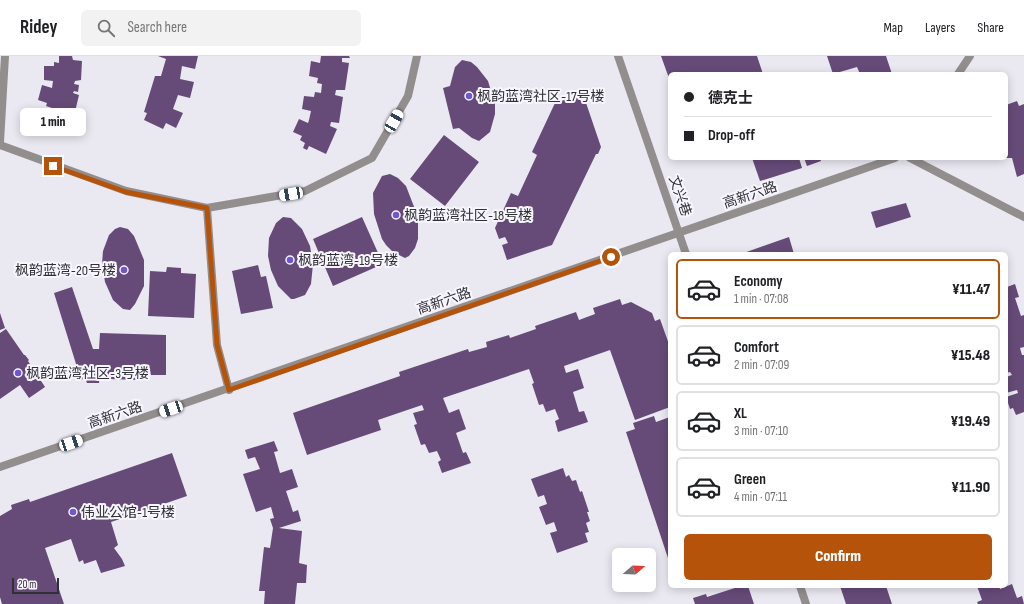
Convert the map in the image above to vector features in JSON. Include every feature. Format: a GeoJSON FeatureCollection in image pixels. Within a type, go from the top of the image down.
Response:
{"type":"FeatureCollection","features":[{"type":"Feature","properties":{"kind":"street"},"geometry":{"type":"LineString","coordinates":[[0,142],[5,56]]}},
{"type":"Feature","properties":{"kind":"street"},"geometry":{"type":"LineString","coordinates":[[0,145],[126,192],[207,208],[305,192],[372,158],[408,96],[417,56]]}},
{"type":"Feature","properties":{"kind":"street","name":"文兴巷"},"geometry":{"type":"LineString","coordinates":[[618,56],[685,252]]}},
{"type":"Feature","properties":{"kind":"street"},"geometry":{"type":"LineString","coordinates":[[959,72],[970,56]]}},
{"type":"Feature","properties":{"kind":"street","name":"高新六路"},"geometry":{"type":"LineString","coordinates":[[0,467],[229,390],[890,160]]}},
{"type":"Feature","properties":{"kind":"street"},"geometry":{"type":"LineString","coordinates":[[914,160],[1024,217]]}},
{"type":"Feature","properties":{"kind":"street"},"geometry":{"type":"LineString","coordinates":[[207,208],[217,345],[229,390]]}},
{"type":"Feature","properties":{"kind":"street"},"geometry":{"type":"LineString","coordinates":[[801,588],[806,604]]}},
{"type":"Feature","properties":{"kind":"building"},"geometry":{"type":"Polygon","coordinates":[[[59,56],[72,56],[73,60],[82,61],[81,80],[75,81],[74,84],[79,85],[78,92],[74,91],[73,93],[79,95],[74,116],[66,114],[65,116],[51,112],[52,108],[46,106],[47,103],[38,100],[42,85],[52,88],[53,81],[44,80],[44,66],[54,66],[54,62],[59,63],[59,56]]]}},
{"type":"Feature","properties":{"kind":"building"},"geometry":{"type":"Polygon","coordinates":[[[158,56],[198,56],[195,69],[182,66],[180,79],[194,82],[190,98],[178,95],[173,109],[183,113],[176,128],[166,123],[163,129],[144,120],[147,113],[144,112],[155,76],[161,76],[166,59],[158,56]]]}},
{"type":"Feature","properties":{"kind":"building"},"geometry":{"type":"Polygon","coordinates":[[[321,56],[349,56],[350,58],[342,58],[342,62],[349,63],[345,90],[336,90],[335,95],[343,97],[339,123],[331,122],[330,126],[337,129],[326,154],[309,146],[307,150],[303,148],[305,143],[300,140],[302,136],[293,132],[299,119],[308,123],[309,120],[311,111],[302,109],[304,96],[314,97],[315,92],[321,93],[322,84],[317,83],[318,78],[309,76],[311,61],[320,63],[321,56]]]}},
{"type":"Feature","properties":{"kind":"building"},"geometry":{"type":"Polygon","coordinates":[[[661,56],[757,56],[762,72],[668,72],[668,75],[661,56]]]}},
{"type":"Feature","properties":{"kind":"building"},"geometry":{"type":"Polygon","coordinates":[[[827,56],[886,56],[891,72],[859,72],[857,67],[840,72],[832,72],[827,56]]]}},
{"type":"Feature","properties":{"kind":"building","name":"枫韵蓝湾社区-17号楼"},"geometry":{"type":"Polygon","coordinates":[[[462,60],[471,62],[488,81],[495,104],[495,114],[490,132],[479,141],[472,138],[459,128],[453,129],[443,88],[450,86],[455,67],[462,60]]]}},
{"type":"Feature","properties":{"kind":"building"},"geometry":{"type":"Polygon","coordinates":[[[583,94],[601,147],[598,154],[596,154],[552,245],[507,260],[502,245],[508,243],[505,237],[499,239],[495,228],[511,193],[518,196],[537,155],[532,152],[555,103],[583,94]]]}},
{"type":"Feature","properties":{"kind":"building"},"geometry":{"type":"Polygon","coordinates":[[[1017,101],[1019,106],[1024,104],[1024,174],[1017,177],[1012,158],[1008,158],[1008,104],[1017,101]]]}},
{"type":"Feature","properties":{"kind":"building"},"geometry":{"type":"Polygon","coordinates":[[[444,135],[479,162],[445,206],[410,179],[444,135]]]}},
{"type":"Feature","properties":{"kind":"building"},"geometry":{"type":"Polygon","coordinates":[[[753,160],[800,160],[802,168],[760,181],[753,160]]]}},
{"type":"Feature","properties":{"kind":"building"},"geometry":{"type":"Polygon","coordinates":[[[805,160],[821,160],[821,161],[807,166],[805,160]]]}},
{"type":"Feature","properties":{"kind":"building","name":"枫韵蓝湾社区-18号楼"},"geometry":{"type":"Polygon","coordinates":[[[390,174],[398,178],[406,186],[418,217],[418,239],[415,248],[409,256],[405,258],[393,252],[386,245],[382,239],[374,214],[373,193],[382,176],[390,174]]]}},
{"type":"Feature","properties":{"kind":"building"},"geometry":{"type":"Polygon","coordinates":[[[906,203],[911,217],[876,228],[871,212],[906,203]]]}},
{"type":"Feature","properties":{"kind":"building","name":"枫韵蓝湾-19号楼"},"geometry":{"type":"Polygon","coordinates":[[[283,217],[291,218],[302,229],[310,246],[313,264],[311,284],[305,295],[294,299],[291,299],[278,286],[271,270],[268,256],[269,238],[276,223],[283,217]]]}},
{"type":"Feature","properties":{"kind":"building"},"geometry":{"type":"Polygon","coordinates":[[[362,217],[383,264],[333,286],[313,239],[362,217]]]}},
{"type":"Feature","properties":{"kind":"building","name":"枫韵蓝湾-20号楼"},"geometry":{"type":"Polygon","coordinates":[[[120,227],[128,229],[134,236],[144,260],[144,286],[135,304],[130,310],[123,309],[113,300],[105,282],[102,264],[103,251],[109,235],[115,229],[120,227]]]}},
{"type":"Feature","properties":{"kind":"building"},"geometry":{"type":"Polygon","coordinates":[[[789,237],[793,252],[747,252],[789,237]]]}},
{"type":"Feature","properties":{"kind":"building"},"geometry":{"type":"Polygon","coordinates":[[[258,265],[261,277],[266,276],[273,308],[241,314],[232,271],[258,265]]]}},
{"type":"Feature","properties":{"kind":"building"},"geometry":{"type":"Polygon","coordinates":[[[167,267],[181,268],[181,273],[196,274],[194,318],[148,316],[150,271],[166,272],[167,267]]]}},
{"type":"Feature","properties":{"kind":"building"},"geometry":{"type":"Polygon","coordinates":[[[1015,284],[1019,297],[1015,298],[1021,316],[1024,315],[1024,347],[1020,348],[1022,355],[1024,355],[1024,412],[1016,415],[1013,408],[1010,409],[1008,403],[1008,396],[1018,393],[1017,390],[1008,392],[1008,376],[1012,375],[1010,372],[1008,372],[1008,287],[1015,284]]]}},
{"type":"Feature","properties":{"kind":"building"},"geometry":{"type":"Polygon","coordinates":[[[72,287],[93,349],[99,349],[100,333],[166,335],[166,375],[151,375],[150,370],[142,370],[142,380],[109,379],[109,375],[100,374],[99,383],[87,383],[85,378],[81,380],[54,293],[72,287]]]}},
{"type":"Feature","properties":{"kind":"building"},"geometry":{"type":"Polygon","coordinates":[[[620,299],[622,305],[631,302],[652,313],[655,321],[660,319],[668,341],[668,408],[635,420],[610,350],[564,366],[566,373],[578,369],[584,388],[573,392],[579,412],[584,411],[588,422],[558,432],[555,421],[559,419],[555,409],[546,412],[543,404],[539,405],[529,369],[443,398],[449,413],[459,409],[466,429],[456,433],[463,453],[466,452],[471,463],[442,473],[438,462],[441,460],[437,451],[429,453],[425,444],[421,445],[414,425],[417,424],[413,413],[424,410],[422,405],[378,420],[381,430],[307,455],[293,413],[400,376],[399,372],[468,349],[469,352],[487,347],[486,342],[509,335],[510,338],[536,329],[535,326],[576,312],[579,320],[595,314],[593,308],[620,299]]]}},
{"type":"Feature","properties":{"kind":"building"},"geometry":{"type":"Polygon","coordinates":[[[0,313],[5,328],[0,330],[0,313]]]}},
{"type":"Feature","properties":{"kind":"building","name":"枫韵蓝湾社区-3号楼"},"geometry":{"type":"Polygon","coordinates":[[[6,329],[29,360],[28,361],[45,387],[29,398],[20,385],[0,399],[0,333],[6,329]]]}},
{"type":"Feature","properties":{"kind":"building"},"geometry":{"type":"Polygon","coordinates":[[[654,416],[656,422],[668,418],[668,558],[626,432],[635,429],[633,423],[654,416]]]}},
{"type":"Feature","properties":{"kind":"building"},"geometry":{"type":"Polygon","coordinates":[[[274,441],[278,451],[274,452],[280,473],[292,469],[298,487],[286,491],[293,512],[298,510],[301,521],[279,528],[302,531],[299,563],[307,565],[306,583],[297,583],[295,604],[264,604],[265,591],[259,591],[264,547],[270,548],[273,528],[270,519],[274,518],[271,507],[256,512],[243,474],[260,469],[255,457],[248,459],[245,450],[274,441]]]}},
{"type":"Feature","properties":{"kind":"building","name":"伟业公馆-1号楼"},"geometry":{"type":"Polygon","coordinates":[[[172,453],[187,496],[111,522],[118,545],[114,548],[125,566],[101,573],[96,560],[84,564],[83,560],[79,562],[71,539],[45,548],[64,604],[2,604],[0,597],[0,516],[12,509],[11,505],[29,499],[30,502],[172,453]]]}},
{"type":"Feature","properties":{"kind":"building"},"geometry":{"type":"Polygon","coordinates":[[[563,468],[566,477],[569,475],[572,481],[576,480],[580,492],[582,491],[589,512],[587,512],[590,521],[586,523],[589,532],[585,533],[588,542],[557,553],[550,533],[557,531],[554,522],[546,525],[539,507],[547,504],[544,495],[538,497],[531,479],[563,468]]]}},
{"type":"Feature","properties":{"kind":"building"},"geometry":{"type":"Polygon","coordinates":[[[1012,584],[1017,598],[1022,596],[1024,604],[978,604],[977,602],[982,600],[978,588],[1000,589],[1008,588],[1008,586],[1012,584]]]}},
{"type":"Feature","properties":{"kind":"building"},"geometry":{"type":"Polygon","coordinates":[[[735,588],[749,588],[754,604],[695,604],[693,598],[706,594],[707,597],[735,588]]]}},
{"type":"Feature","properties":{"kind":"building"},"geometry":{"type":"Polygon","coordinates":[[[841,588],[887,588],[892,604],[846,604],[841,588]]]}},
{"type":"Feature","properties":{"kind":"place","name":"枫韵蓝湾社区-17号楼"},"geometry":{"type":"Point","coordinates":[469,96]}},
{"type":"Feature","properties":{"kind":"place","name":"枫韵蓝湾社区-18号楼"},"geometry":{"type":"Point","coordinates":[396,215]}},
{"type":"Feature","properties":{"kind":"place","name":"枫韵蓝湾-19号楼"},"geometry":{"type":"Point","coordinates":[290,260]}},
{"type":"Feature","properties":{"kind":"place","name":"枫韵蓝湾-20号楼"},"geometry":{"type":"Point","coordinates":[124,270]}},
{"type":"Feature","properties":{"kind":"place","name":"枫韵蓝湾社区-3号楼"},"geometry":{"type":"Point","coordinates":[18,373]}},
{"type":"Feature","properties":{"kind":"place","name":"伟业公馆-1号楼"},"geometry":{"type":"Point","coordinates":[73,512]}},
{"type":"Feature","properties":{"kind":"route"},"geometry":{"type":"LineString","coordinates":[[53,166],[126,192],[207,208],[217,345],[229,390],[611,257]]}}]}
